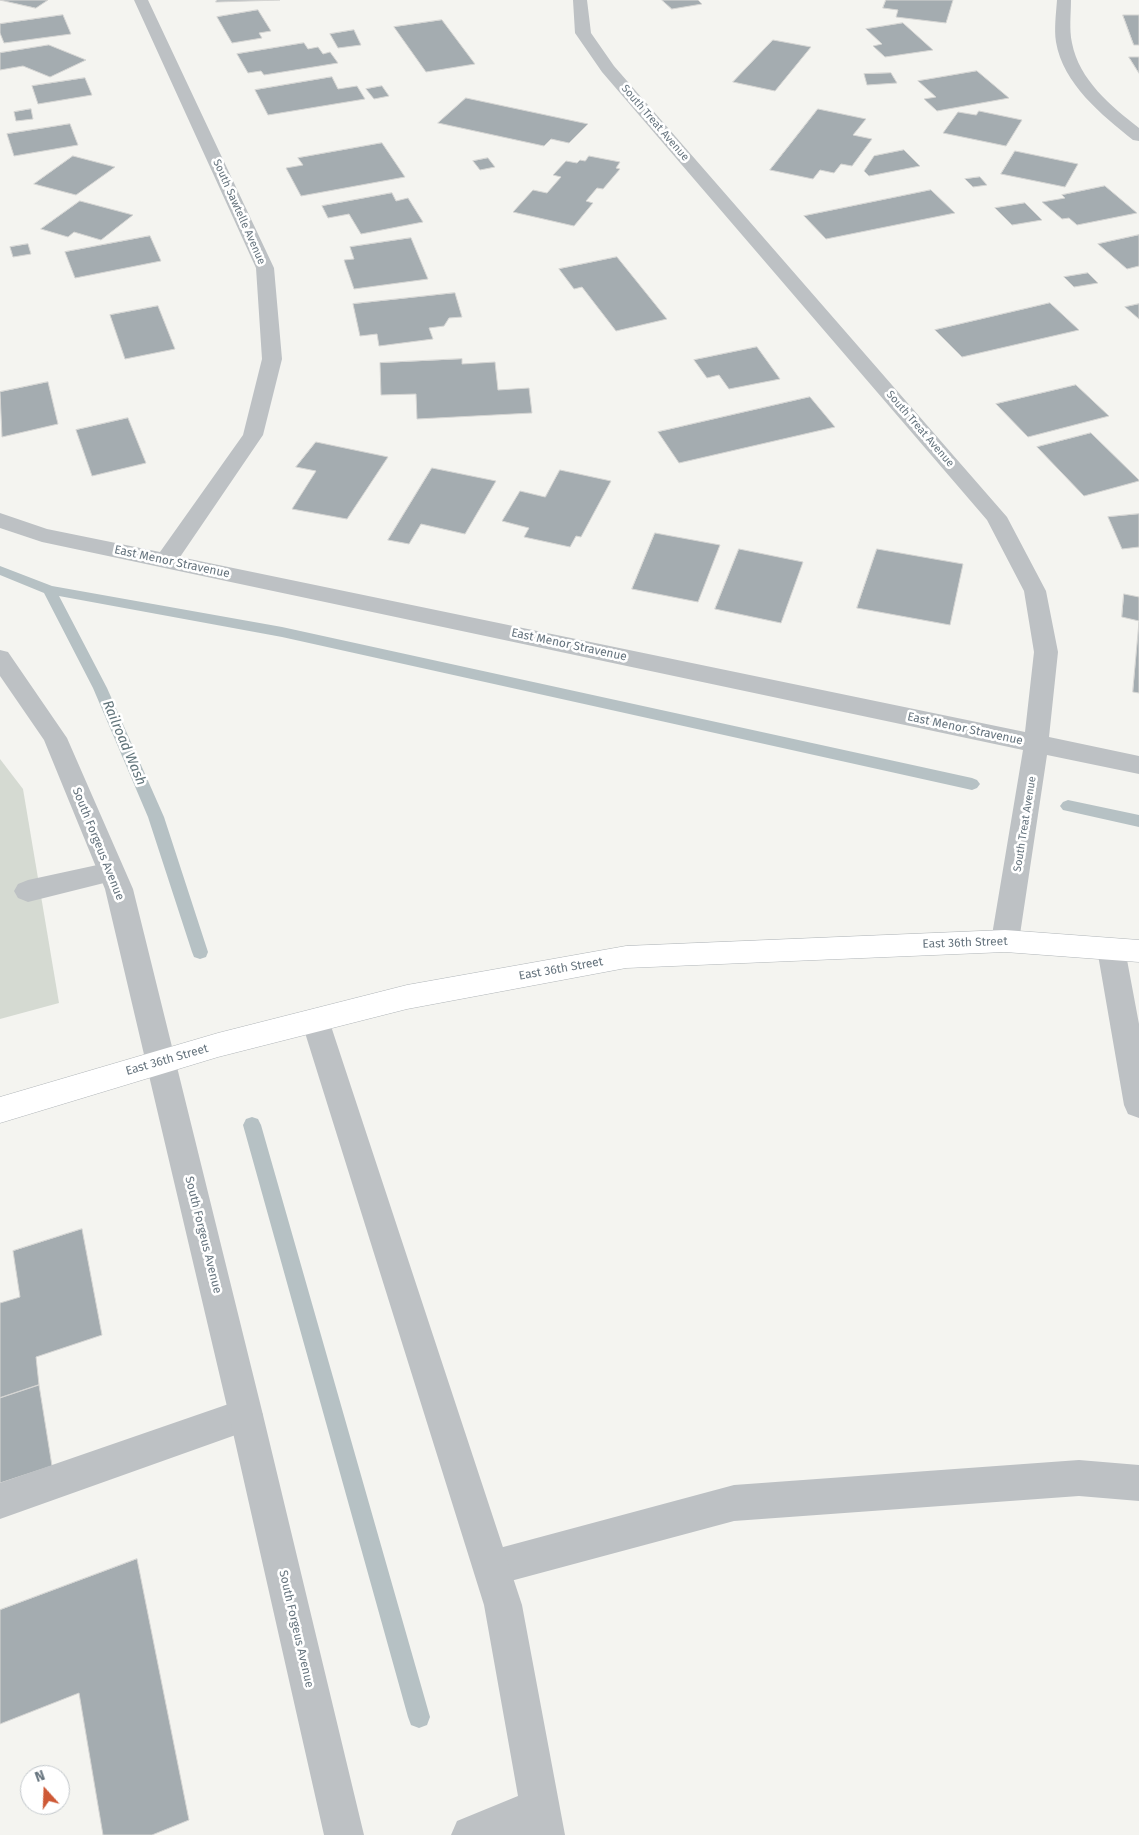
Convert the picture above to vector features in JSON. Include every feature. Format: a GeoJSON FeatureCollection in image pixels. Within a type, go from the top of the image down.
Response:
{"type":"FeatureCollection","features":[{"type":"Feature","properties":{"kind":"main road","name":"East 36th Street"},"geometry":{"type":"LineString","coordinates":[[0,1110],[160,1062],[407,997],[626,958],[1005,940],[1139,951]]}},
{"type":"Feature","properties":{"kind":"street","name":"South Sawtelle Avenue"},"geometry":{"type":"LineString","coordinates":[[141,0],[265,268],[272,359],[253,435],[166,560]]}},
{"type":"Feature","properties":{"kind":"street","name":"South Treat Avenue"},"geometry":{"type":"LineString","coordinates":[[580,0],[583,33],[608,69],[996,517],[1034,591],[1046,652],[1037,745],[1005,940]]}},
{"type":"Feature","properties":{"kind":"street"},"geometry":{"type":"LineString","coordinates":[[1064,0],[1064,44],[1079,79],[1114,116],[1139,136]]}},
{"type":"Feature","properties":{"kind":"street","name":"East Menor Stravenue"},"geometry":{"type":"LineString","coordinates":[[0,520],[42,535],[1139,765]]}},
{"type":"Feature","properties":{"kind":"street","name":"South Forgeus Avenue"},"geometry":{"type":"LineString","coordinates":[[0,658],[55,738],[119,889],[246,1415],[344,1835]]}},
{"type":"Feature","properties":{"kind":"street"},"geometry":{"type":"LineString","coordinates":[[28,891],[112,872]]}},
{"type":"Feature","properties":{"kind":"street"},"geometry":{"type":"LineString","coordinates":[[1111,949],[1139,1105]]}},
{"type":"Feature","properties":{"kind":"street"},"geometry":{"type":"LineString","coordinates":[[315,1020],[504,1605],[543,1821],[471,1835]]}},
{"type":"Feature","properties":{"kind":"street"},"geometry":{"type":"LineString","coordinates":[[0,1501],[246,1415]]}},
{"type":"Feature","properties":{"kind":"street"},"geometry":{"type":"LineString","coordinates":[[492,1568],[734,1504],[1079,1478],[1139,1483]]}},
{"type":"Feature","properties":{"kind":"shaded area"},"geometry":{"type":"Polygon","coordinates":[[[0,759],[23,789],[59,1003],[0,1019],[0,759]]]}},
{"type":"Feature","properties":{"kind":"building"},"geometry":{"type":"Polygon","coordinates":[[[0,0],[48,0],[36,8],[0,0]]]}},
{"type":"Feature","properties":{"kind":"building"},"geometry":{"type":"Polygon","coordinates":[[[217,0],[280,0],[216,2],[217,0]]]}},
{"type":"Feature","properties":{"kind":"building"},"geometry":{"type":"Polygon","coordinates":[[[662,0],[698,0],[702,4],[672,9],[662,0]]]}},
{"type":"Feature","properties":{"kind":"building"},"geometry":{"type":"Polygon","coordinates":[[[886,0],[953,0],[946,23],[896,17],[898,10],[883,8],[886,0]]]}},
{"type":"Feature","properties":{"kind":"building"},"geometry":{"type":"Polygon","coordinates":[[[258,10],[271,31],[259,33],[262,38],[232,43],[217,17],[258,10]]]}},
{"type":"Feature","properties":{"kind":"building"},"geometry":{"type":"Polygon","coordinates":[[[63,15],[71,34],[4,43],[0,33],[0,24],[63,15]]]}},
{"type":"Feature","properties":{"kind":"building"},"geometry":{"type":"Polygon","coordinates":[[[1123,15],[1139,15],[1139,45],[1134,45],[1123,15]]]}},
{"type":"Feature","properties":{"kind":"building"},"geometry":{"type":"Polygon","coordinates":[[[442,20],[475,64],[426,72],[394,27],[442,20]]]}},
{"type":"Feature","properties":{"kind":"building"},"geometry":{"type":"Polygon","coordinates":[[[903,23],[933,50],[885,57],[873,46],[882,44],[866,29],[903,23]]]}},
{"type":"Feature","properties":{"kind":"building"},"geometry":{"type":"Polygon","coordinates":[[[354,30],[361,45],[338,48],[330,34],[354,30]]]}},
{"type":"Feature","properties":{"kind":"building"},"geometry":{"type":"Polygon","coordinates":[[[773,40],[811,47],[775,91],[733,82],[773,40]]]}},
{"type":"Feature","properties":{"kind":"building"},"geometry":{"type":"Polygon","coordinates":[[[304,43],[308,49],[318,47],[323,54],[330,52],[338,63],[264,75],[261,71],[248,73],[237,54],[304,43]]]}},
{"type":"Feature","properties":{"kind":"building"},"geometry":{"type":"Polygon","coordinates":[[[49,45],[86,60],[50,77],[23,66],[0,70],[0,53],[49,45]]]}},
{"type":"Feature","properties":{"kind":"building"},"geometry":{"type":"Polygon","coordinates":[[[1129,57],[1139,57],[1139,73],[1129,57]]]}},
{"type":"Feature","properties":{"kind":"building"},"geometry":{"type":"Polygon","coordinates":[[[977,71],[1009,98],[937,111],[924,99],[936,97],[918,81],[977,71]]]}},
{"type":"Feature","properties":{"kind":"building"},"geometry":{"type":"Polygon","coordinates":[[[891,73],[897,83],[867,85],[864,74],[891,73]]]}},
{"type":"Feature","properties":{"kind":"building"},"geometry":{"type":"Polygon","coordinates":[[[332,77],[338,89],[357,86],[365,99],[268,115],[255,90],[332,77]]]}},
{"type":"Feature","properties":{"kind":"building"},"geometry":{"type":"Polygon","coordinates":[[[85,78],[92,95],[38,104],[32,86],[85,78]]]}},
{"type":"Feature","properties":{"kind":"building"},"geometry":{"type":"Polygon","coordinates":[[[382,86],[389,96],[374,99],[366,89],[382,86]]]}},
{"type":"Feature","properties":{"kind":"building"},"geometry":{"type":"Polygon","coordinates":[[[466,98],[588,124],[569,143],[551,139],[544,146],[438,123],[466,98]]]}},
{"type":"Feature","properties":{"kind":"building"},"geometry":{"type":"Polygon","coordinates":[[[31,109],[33,119],[16,121],[14,112],[31,109]]]}},
{"type":"Feature","properties":{"kind":"building"},"geometry":{"type":"Polygon","coordinates":[[[818,109],[866,119],[853,135],[872,139],[852,166],[841,164],[834,173],[820,170],[813,179],[770,170],[818,109]]]}},
{"type":"Feature","properties":{"kind":"building"},"geometry":{"type":"Polygon","coordinates":[[[979,111],[1022,120],[1006,146],[943,133],[958,112],[976,115],[979,111]]]}},
{"type":"Feature","properties":{"kind":"building"},"geometry":{"type":"Polygon","coordinates":[[[70,124],[78,145],[14,156],[7,134],[70,124]]]}},
{"type":"Feature","properties":{"kind":"building"},"geometry":{"type":"Polygon","coordinates":[[[382,143],[405,177],[301,196],[286,168],[303,165],[298,158],[382,143]]]}},
{"type":"Feature","properties":{"kind":"building"},"geometry":{"type":"Polygon","coordinates":[[[904,150],[920,166],[869,176],[864,171],[874,156],[904,150]]]}},
{"type":"Feature","properties":{"kind":"building"},"geometry":{"type":"Polygon","coordinates":[[[1015,151],[1078,164],[1065,187],[1001,174],[1015,151]]]}},
{"type":"Feature","properties":{"kind":"building"},"geometry":{"type":"Polygon","coordinates":[[[73,156],[115,167],[76,195],[34,184],[73,156]]]}},
{"type":"Feature","properties":{"kind":"building"},"geometry":{"type":"Polygon","coordinates":[[[589,156],[620,162],[616,168],[620,169],[603,189],[597,188],[586,201],[593,203],[574,226],[513,212],[533,190],[547,193],[561,177],[553,175],[566,161],[577,163],[580,160],[585,161],[589,156]]]}},
{"type":"Feature","properties":{"kind":"building"},"geometry":{"type":"Polygon","coordinates":[[[488,158],[495,167],[480,170],[473,161],[488,158]]]}},
{"type":"Feature","properties":{"kind":"building"},"geometry":{"type":"Polygon","coordinates":[[[980,177],[987,185],[973,187],[965,179],[980,177]]]}},
{"type":"Feature","properties":{"kind":"building"},"geometry":{"type":"Polygon","coordinates":[[[1105,186],[1137,213],[1077,225],[1069,218],[1062,219],[1042,202],[1065,198],[1062,195],[1105,186]]]}},
{"type":"Feature","properties":{"kind":"building"},"geometry":{"type":"Polygon","coordinates":[[[931,190],[955,213],[826,239],[804,216],[931,190]]]}},
{"type":"Feature","properties":{"kind":"building"},"geometry":{"type":"Polygon","coordinates":[[[392,193],[396,201],[408,198],[423,222],[361,234],[349,214],[328,218],[322,206],[392,193]]]}},
{"type":"Feature","properties":{"kind":"building"},"geometry":{"type":"Polygon","coordinates":[[[80,201],[133,215],[101,240],[74,232],[68,237],[41,229],[80,201]]]}},
{"type":"Feature","properties":{"kind":"building"},"geometry":{"type":"Polygon","coordinates":[[[1025,203],[1042,220],[1012,225],[995,208],[1025,203]]]}},
{"type":"Feature","properties":{"kind":"building"},"geometry":{"type":"Polygon","coordinates":[[[1139,235],[1139,266],[1127,269],[1098,244],[1139,235]]]}},
{"type":"Feature","properties":{"kind":"building"},"geometry":{"type":"Polygon","coordinates":[[[150,236],[161,261],[75,278],[65,252],[150,236]]]}},
{"type":"Feature","properties":{"kind":"building"},"geometry":{"type":"Polygon","coordinates":[[[411,238],[428,279],[354,289],[344,260],[354,259],[350,247],[411,238]]]}},
{"type":"Feature","properties":{"kind":"building"},"geometry":{"type":"Polygon","coordinates":[[[28,244],[31,254],[13,257],[10,247],[28,244]]]}},
{"type":"Feature","properties":{"kind":"building"},"geometry":{"type":"Polygon","coordinates":[[[617,257],[667,319],[616,331],[582,287],[574,289],[559,269],[617,257]]]}},
{"type":"Feature","properties":{"kind":"building"},"geometry":{"type":"Polygon","coordinates":[[[1088,273],[1098,283],[1074,287],[1064,277],[1088,273]]]}},
{"type":"Feature","properties":{"kind":"building"},"geometry":{"type":"Polygon","coordinates":[[[455,293],[462,317],[449,318],[444,326],[429,328],[433,339],[379,346],[377,334],[360,336],[353,304],[455,293]]]}},
{"type":"Feature","properties":{"kind":"building"},"geometry":{"type":"Polygon","coordinates":[[[1050,303],[1079,330],[962,357],[935,330],[1050,303]]]}},
{"type":"Feature","properties":{"kind":"building"},"geometry":{"type":"Polygon","coordinates":[[[1139,304],[1139,319],[1125,307],[1139,304]]]}},
{"type":"Feature","properties":{"kind":"building"},"geometry":{"type":"Polygon","coordinates":[[[158,306],[175,349],[125,359],[110,315],[158,306]]]}},
{"type":"Feature","properties":{"kind":"building"},"geometry":{"type":"Polygon","coordinates":[[[757,347],[780,379],[729,389],[719,375],[707,378],[694,360],[757,347]]]}},
{"type":"Feature","properties":{"kind":"building"},"geometry":{"type":"Polygon","coordinates":[[[462,359],[462,364],[495,362],[498,390],[529,388],[532,413],[417,419],[416,394],[381,395],[380,363],[462,359]]]}},
{"type":"Feature","properties":{"kind":"building"},"geometry":{"type":"Polygon","coordinates":[[[48,382],[58,424],[2,437],[0,392],[48,382]]]}},
{"type":"Feature","properties":{"kind":"building"},"geometry":{"type":"Polygon","coordinates":[[[1076,385],[1109,416],[1028,437],[996,404],[1076,385]]]}},
{"type":"Feature","properties":{"kind":"building"},"geometry":{"type":"Polygon","coordinates":[[[810,397],[835,427],[679,463],[658,432],[810,397]]]}},
{"type":"Feature","properties":{"kind":"building"},"geometry":{"type":"Polygon","coordinates":[[[128,418],[146,463],[92,476],[76,430],[128,418]]]}},
{"type":"Feature","properties":{"kind":"building"},"geometry":{"type":"Polygon","coordinates":[[[1091,433],[1139,481],[1084,496],[1037,447],[1091,433]]]}},
{"type":"Feature","properties":{"kind":"building"},"geometry":{"type":"Polygon","coordinates":[[[316,442],[388,457],[347,519],[292,509],[316,471],[296,467],[316,442]]]}},
{"type":"Feature","properties":{"kind":"building"},"geometry":{"type":"Polygon","coordinates":[[[432,468],[496,481],[465,534],[421,524],[409,544],[388,540],[432,468]]]}},
{"type":"Feature","properties":{"kind":"building"},"geometry":{"type":"Polygon","coordinates":[[[560,470],[611,481],[581,537],[576,536],[570,547],[524,537],[529,528],[502,521],[520,491],[545,497],[560,470]]]}},
{"type":"Feature","properties":{"kind":"building"},"geometry":{"type":"Polygon","coordinates":[[[1139,514],[1139,547],[1122,549],[1108,517],[1139,514]]]}},
{"type":"Feature","properties":{"kind":"building"},"geometry":{"type":"Polygon","coordinates":[[[655,533],[720,545],[698,602],[632,589],[655,533]]]}},
{"type":"Feature","properties":{"kind":"building"},"geometry":{"type":"Polygon","coordinates":[[[739,549],[803,562],[781,623],[715,609],[739,549]]]}},
{"type":"Feature","properties":{"kind":"building"},"geometry":{"type":"Polygon","coordinates":[[[877,549],[963,564],[950,625],[857,608],[877,549]]]}},
{"type":"Feature","properties":{"kind":"building"},"geometry":{"type":"Polygon","coordinates":[[[1124,594],[1139,597],[1139,621],[1122,617],[1124,594]]]}},
{"type":"Feature","properties":{"kind":"building"},"geometry":{"type":"Polygon","coordinates":[[[1139,622],[1139,693],[1133,692],[1139,622]]]}},
{"type":"Feature","properties":{"kind":"building"},"geometry":{"type":"Polygon","coordinates":[[[82,1229],[102,1335],[36,1357],[39,1385],[0,1398],[0,1303],[20,1297],[13,1251],[82,1229]]]}},
{"type":"Feature","properties":{"kind":"building"},"geometry":{"type":"Polygon","coordinates":[[[39,1385],[52,1466],[0,1483],[0,1398],[39,1385]]]}},
{"type":"Feature","properties":{"kind":"building"},"geometry":{"type":"Polygon","coordinates":[[[137,1559],[189,1820],[152,1835],[103,1835],[79,1693],[0,1724],[0,1610],[137,1559]]]}},
{"type":"Feature","properties":{"kind":"waterway","name":"Railroad Wash"},"geometry":{"type":"LineString","coordinates":[[0,570],[49,590]]}},
{"type":"Feature","properties":{"kind":"waterway"},"geometry":{"type":"LineString","coordinates":[[49,590],[282,632],[972,784]]}},
{"type":"Feature","properties":{"kind":"waterway","name":"Railroad Wash"},"geometry":{"type":"LineString","coordinates":[[49,590],[100,688],[156,817],[200,952]]}},
{"type":"Feature","properties":{"kind":"waterway","name":"Railroad Wash"},"geometry":{"type":"LineString","coordinates":[[1068,806],[1139,821]]}},
{"type":"Feature","properties":{"kind":"waterway"},"geometry":{"type":"LineString","coordinates":[[252,1125],[419,1717]]}}]}
